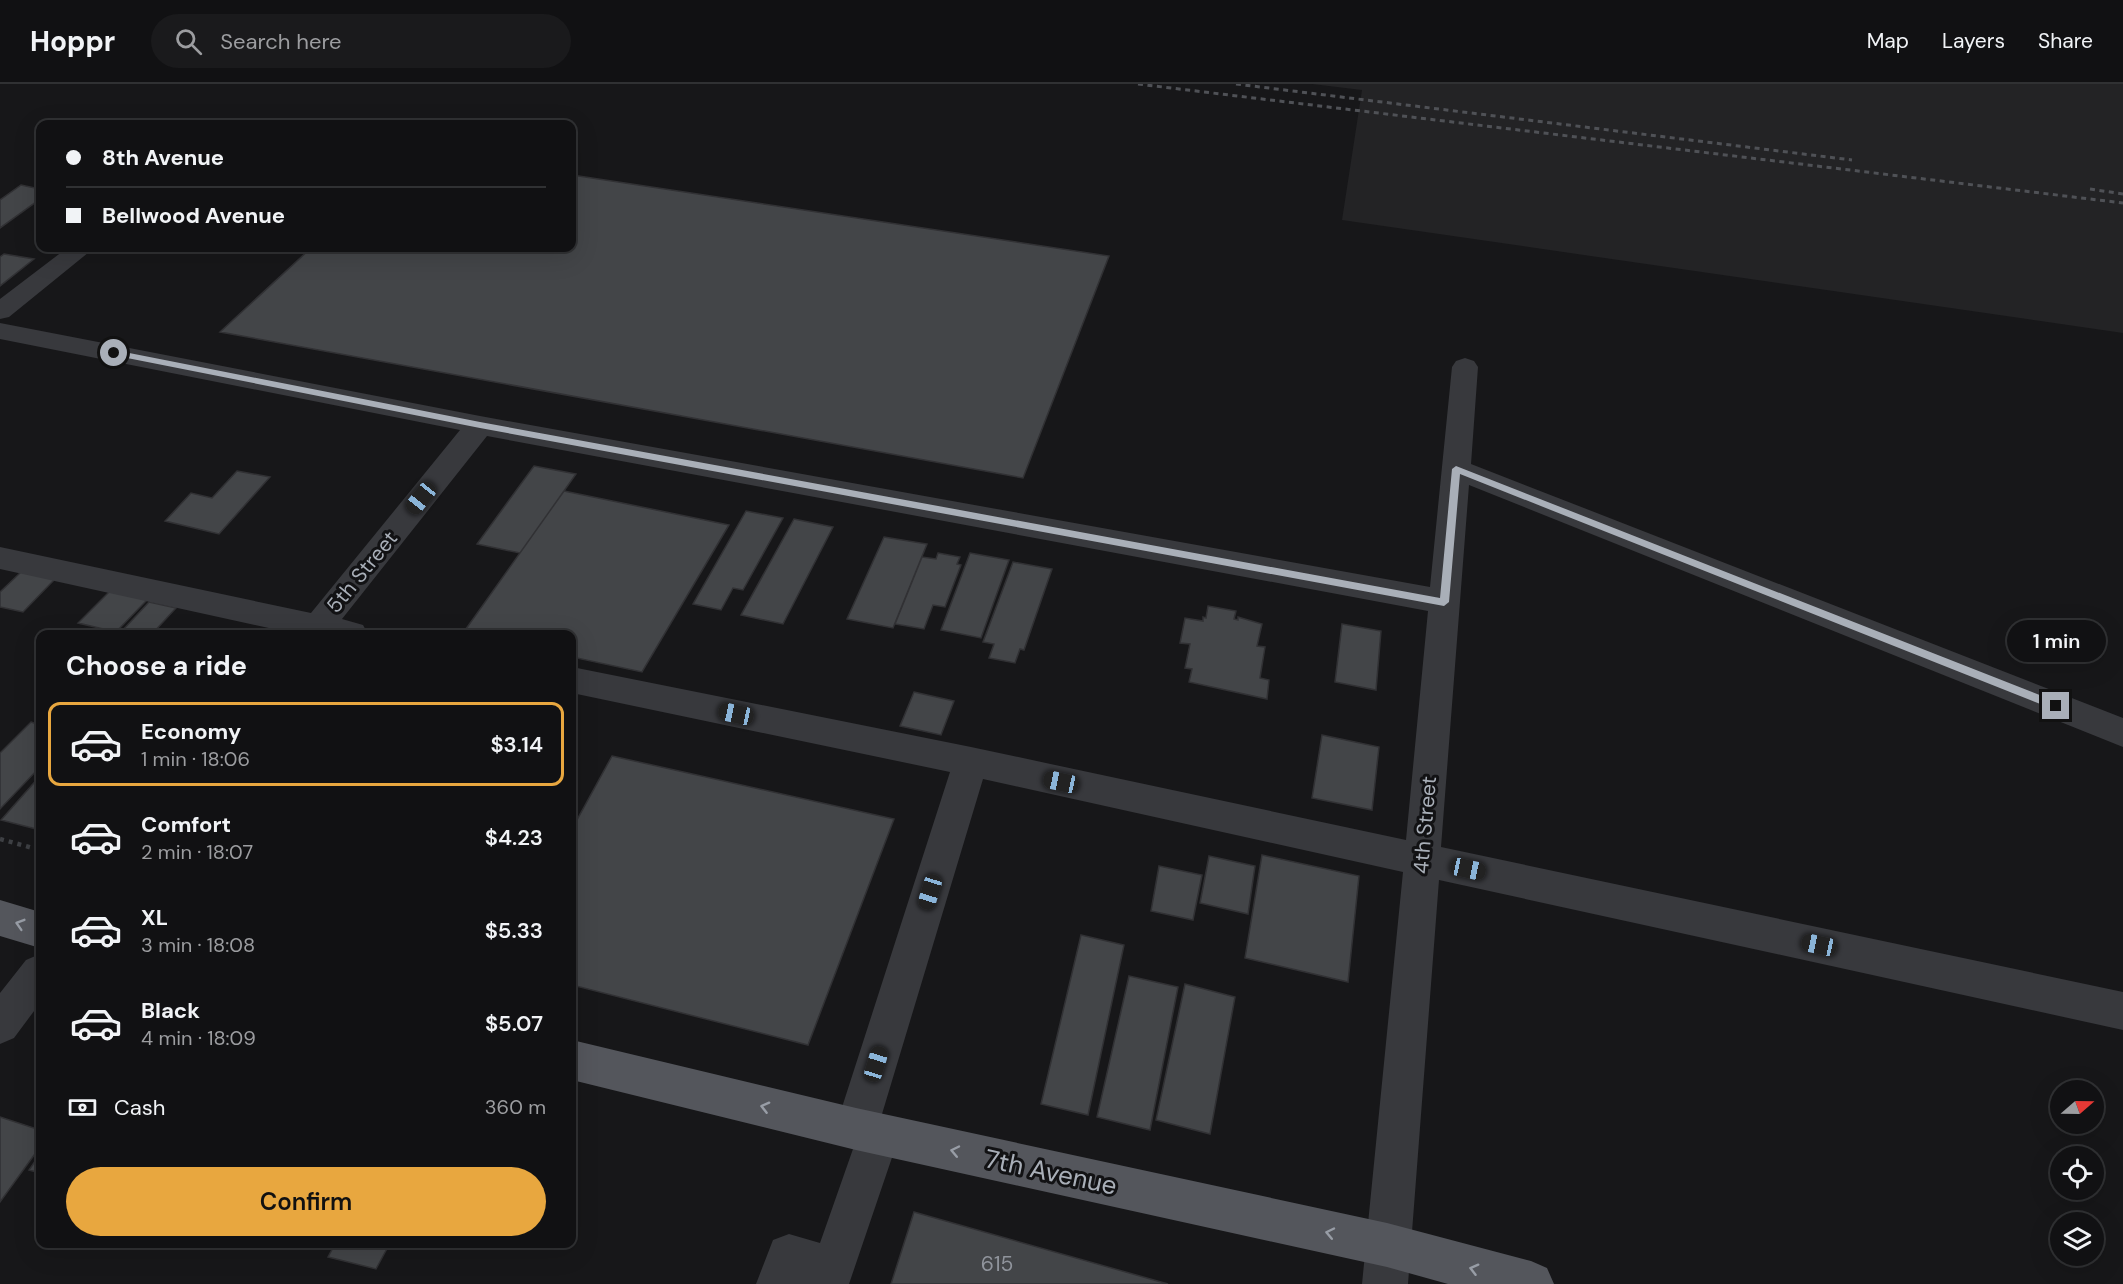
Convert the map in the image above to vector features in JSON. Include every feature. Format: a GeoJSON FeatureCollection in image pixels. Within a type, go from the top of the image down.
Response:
{"type":"FeatureCollection","features":[{"type":"Feature","properties":{"kind":"main road"},"geometry":{"type":"LineString","coordinates":[[0,918],[36,929]]}},
{"type":"Feature","properties":{"kind":"main road","name":"7th Avenue"},"geometry":{"type":"LineString","coordinates":[[576,1061],[867,1131],[1386,1265],[1531,1284]]}},
{"type":"Feature","properties":{"kind":"street"},"geometry":{"type":"LineString","coordinates":[[0,311],[77,252]]}},
{"type":"Feature","properties":{"kind":"street"},"geometry":{"type":"LineString","coordinates":[[0,331],[480,425],[1444,602]]}},
{"type":"Feature","properties":{"kind":"street","name":"4th Street"},"geometry":{"type":"LineString","coordinates":[[1386,1265],[1465,367]]}},
{"type":"Feature","properties":{"kind":"street","name":"5th Street"},"geometry":{"type":"LineString","coordinates":[[316,630],[480,425]]}},
{"type":"Feature","properties":{"kind":"street"},"geometry":{"type":"LineString","coordinates":[[1456,469],[2123,733]]}},
{"type":"Feature","properties":{"kind":"street"},"geometry":{"type":"LineString","coordinates":[[0,558],[311,630]]}},
{"type":"Feature","properties":{"kind":"street"},"geometry":{"type":"LineString","coordinates":[[576,681],[971,762],[2123,1011]]}},
{"type":"Feature","properties":{"kind":"street"},"geometry":{"type":"LineString","coordinates":[[779,1284],[789,1256],[833,1269],[867,1131],[971,762]]}},
{"type":"Feature","properties":{"kind":"street"},"geometry":{"type":"LineString","coordinates":[[0,1024],[36,978]]}},
{"type":"Feature","properties":{"kind":"path"},"geometry":{"type":"LineString","coordinates":[[0,839],[36,848]]}},
{"type":"Feature","properties":{"kind":"shaded area"},"geometry":{"type":"Polygon","coordinates":[[[1312,84],[2123,84],[2123,333],[1342,220],[1362,90],[1312,84]]]}},
{"type":"Feature","properties":{"kind":"building"},"geometry":{"type":"Polygon","coordinates":[[[576,176],[1109,256],[1023,478],[220,332],[307,252],[576,252],[576,176]]]}},
{"type":"Feature","properties":{"kind":"building"},"geometry":{"type":"Polygon","coordinates":[[[21,185],[36,188],[36,202],[0,228],[0,200],[21,185]]]}},
{"type":"Feature","properties":{"kind":"building"},"geometry":{"type":"Polygon","coordinates":[[[4,254],[34,259],[0,286],[0,257],[4,254]]]}},
{"type":"Feature","properties":{"kind":"building"},"geometry":{"type":"Polygon","coordinates":[[[534,466],[576,474],[520,553],[477,544],[534,466]]]}},
{"type":"Feature","properties":{"kind":"building"},"geometry":{"type":"Polygon","coordinates":[[[237,471],[270,477],[219,534],[165,521],[191,493],[212,498],[237,471]]]}},
{"type":"Feature","properties":{"kind":"building"},"geometry":{"type":"Polygon","coordinates":[[[564,491],[729,525],[642,672],[576,658],[576,630],[465,630],[564,491]]]}},
{"type":"Feature","properties":{"kind":"building"},"geometry":{"type":"Polygon","coordinates":[[[746,511],[783,518],[743,590],[733,588],[721,610],[693,604],[746,511]]]}},
{"type":"Feature","properties":{"kind":"building"},"geometry":{"type":"Polygon","coordinates":[[[794,519],[833,527],[783,624],[741,615],[794,519]]]}},
{"type":"Feature","properties":{"kind":"building"},"geometry":{"type":"Polygon","coordinates":[[[884,537],[927,544],[893,628],[847,619],[884,537]]]}},
{"type":"Feature","properties":{"kind":"building"},"geometry":{"type":"Polygon","coordinates":[[[938,553],[960,557],[957,564],[961,565],[945,607],[933,605],[924,629],[895,624],[922,557],[936,559],[938,553]]]}},
{"type":"Feature","properties":{"kind":"building"},"geometry":{"type":"Polygon","coordinates":[[[970,553],[1009,560],[981,638],[941,630],[970,553]]]}},
{"type":"Feature","properties":{"kind":"building"},"geometry":{"type":"Polygon","coordinates":[[[1013,562],[1052,569],[1024,650],[1020,649],[1015,663],[989,658],[994,644],[983,642],[1013,562]]]}},
{"type":"Feature","properties":{"kind":"building"},"geometry":{"type":"Polygon","coordinates":[[[21,572],[55,579],[23,612],[0,607],[0,592],[21,572]]]}},
{"type":"Feature","properties":{"kind":"building"},"geometry":{"type":"Polygon","coordinates":[[[111,590],[147,600],[118,630],[78,623],[111,590]]]}},
{"type":"Feature","properties":{"kind":"building"},"geometry":{"type":"Polygon","coordinates":[[[149,602],[176,608],[156,630],[123,630],[149,602]]]}},
{"type":"Feature","properties":{"kind":"building"},"geometry":{"type":"Polygon","coordinates":[[[1208,606],[1236,611],[1234,619],[1238,620],[1238,617],[1262,624],[1257,646],[1265,647],[1260,678],[1269,680],[1267,699],[1189,682],[1192,669],[1185,668],[1190,644],[1180,643],[1185,618],[1203,621],[1203,617],[1206,618],[1208,606]]]}},
{"type":"Feature","properties":{"kind":"building"},"geometry":{"type":"Polygon","coordinates":[[[1342,624],[1381,631],[1376,690],[1335,682],[1342,624]]]}},
{"type":"Feature","properties":{"kind":"building"},"geometry":{"type":"Polygon","coordinates":[[[914,692],[954,701],[941,735],[900,726],[914,692]]]}},
{"type":"Feature","properties":{"kind":"building"},"geometry":{"type":"Polygon","coordinates":[[[31,722],[36,724],[36,771],[0,809],[0,753],[31,722]]]}},
{"type":"Feature","properties":{"kind":"building"},"geometry":{"type":"Polygon","coordinates":[[[1322,735],[1379,747],[1372,810],[1312,798],[1322,735]]]}},
{"type":"Feature","properties":{"kind":"building"},"geometry":{"type":"Polygon","coordinates":[[[612,756],[894,819],[808,1045],[576,986],[576,822],[612,756]]]}},
{"type":"Feature","properties":{"kind":"building"},"geometry":{"type":"Polygon","coordinates":[[[36,781],[36,829],[1,820],[36,781]]]}},
{"type":"Feature","properties":{"kind":"building"},"geometry":{"type":"Polygon","coordinates":[[[1262,855],[1359,876],[1348,982],[1245,958],[1262,855]]]}},
{"type":"Feature","properties":{"kind":"building"},"geometry":{"type":"Polygon","coordinates":[[[1209,856],[1255,866],[1248,914],[1200,903],[1209,856]]]}},
{"type":"Feature","properties":{"kind":"building"},"geometry":{"type":"Polygon","coordinates":[[[1159,866],[1202,875],[1193,920],[1151,911],[1159,866]]]}},
{"type":"Feature","properties":{"kind":"building"},"geometry":{"type":"Polygon","coordinates":[[[1081,935],[1124,945],[1088,1115],[1041,1104],[1081,935]]]}},
{"type":"Feature","properties":{"kind":"building"},"geometry":{"type":"Polygon","coordinates":[[[1129,976],[1178,987],[1150,1130],[1097,1117],[1129,976]]]}},
{"type":"Feature","properties":{"kind":"building"},"geometry":{"type":"Polygon","coordinates":[[[1185,984],[1235,997],[1210,1134],[1156,1120],[1185,984]]]}},
{"type":"Feature","properties":{"kind":"building"},"geometry":{"type":"Polygon","coordinates":[[[0,1117],[36,1129],[36,1152],[0,1202],[0,1117]]]}},
{"type":"Feature","properties":{"kind":"building"},"geometry":{"type":"Polygon","coordinates":[[[36,1160],[36,1172],[29,1170],[36,1160]]]}},
{"type":"Feature","properties":{"kind":"building"},"geometry":{"type":"Polygon","coordinates":[[[914,1212],[1168,1284],[891,1284],[914,1212]]]}},
{"type":"Feature","properties":{"kind":"building"},"geometry":{"type":"Polygon","coordinates":[[[333,1248],[387,1248],[376,1269],[328,1257],[333,1248]]]}},
{"type":"Feature","properties":{"kind":"railway"},"geometry":{"type":"LineString","coordinates":[[1138,84],[2123,203]]}},
{"type":"Feature","properties":{"kind":"railway"},"geometry":{"type":"LineString","coordinates":[[1236,84],[1852,160]]}},
{"type":"Feature","properties":{"kind":"railway"},"geometry":{"type":"LineString","coordinates":[[2090,189],[2123,194]]}},
{"type":"Feature","properties":{"kind":"route"},"geometry":{"type":"LineString","coordinates":[[114,353],[480,425],[1444,602],[1456,469],[2056,706]]}}]}
